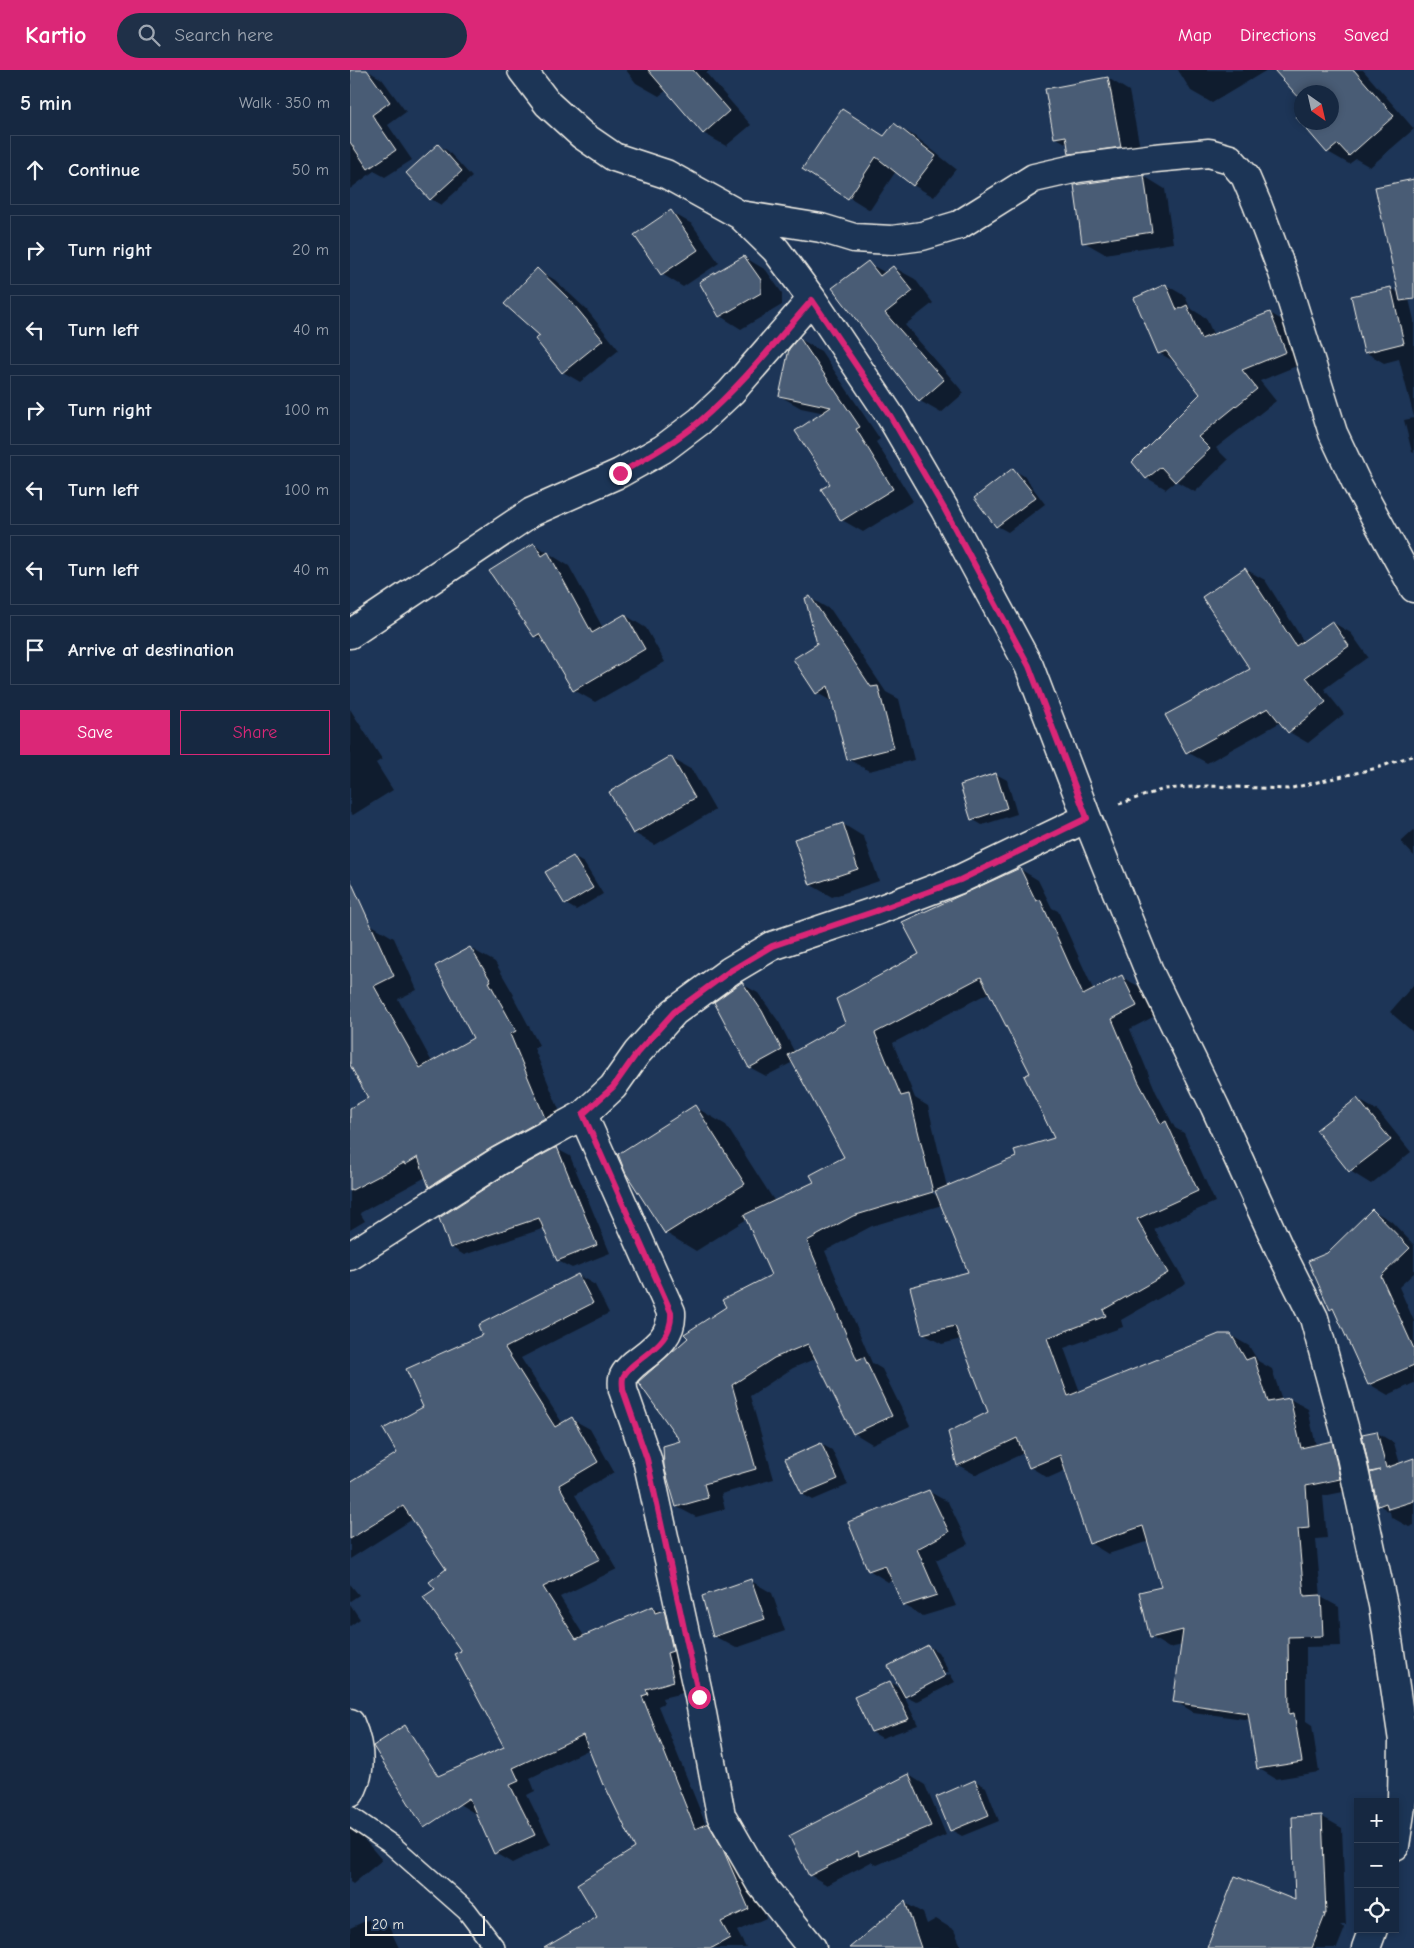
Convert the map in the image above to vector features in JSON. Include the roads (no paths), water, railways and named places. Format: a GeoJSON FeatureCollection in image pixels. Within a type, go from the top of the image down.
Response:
{"type":"FeatureCollection","features":[{"type":"Feature","properties":{"kind":"street"},"geometry":{"type":"LineString","coordinates":[[522,70],[548,104],[582,135],[614,157],[666,174],[740,215],[776,250],[891,417],[945,510],[1029,666],[1087,818],[1151,976],[1314,1318],[1348,1438],[1383,1605],[1403,1741],[1402,1800],[1395,1843]]}},
{"type":"Feature","properties":{"kind":"street"},"geometry":{"type":"LineString","coordinates":[[740,215],[821,228],[854,238],[892,240],[922,236],[959,224],[1034,178],[1078,168],[1164,157],[1209,153],[1230,159],[1245,176],[1283,273],[1332,432],[1357,484],[1414,588]]}},
{"type":"Feature","properties":{"kind":"street"},"geometry":{"type":"LineString","coordinates":[[350,634],[532,512],[620,473],[663,449],[700,421],[731,392],[812,300]]}},
{"type":"Feature","properties":{"kind":"street"},"geometry":{"type":"LineString","coordinates":[[350,1256],[499,1161],[583,1114],[613,1087],[637,1053],[674,1012],[730,971],[772,946],[960,880],[1087,818]]}},
{"type":"Feature","properties":{"kind":"street"},"geometry":{"type":"LineString","coordinates":[[583,1114],[671,1312],[672,1323],[664,1339],[630,1368],[623,1378],[623,1390],[647,1459],[699,1697],[722,1814],[760,1883],[812,1948]]}},
{"type":"Feature","properties":{"kind":"street"},"geometry":{"type":"LineString","coordinates":[[350,1723],[357,1740],[359,1766],[350,1793]]}},
{"type":"Feature","properties":{"kind":"street"},"geometry":{"type":"LineString","coordinates":[[1366,1948],[1372,1933]]}},
{"type":"Feature","properties":{"kind":"lane"},"geometry":{"type":"LineString","coordinates":[[350,1816],[392,1844],[467,1911],[495,1948]]}}]}
